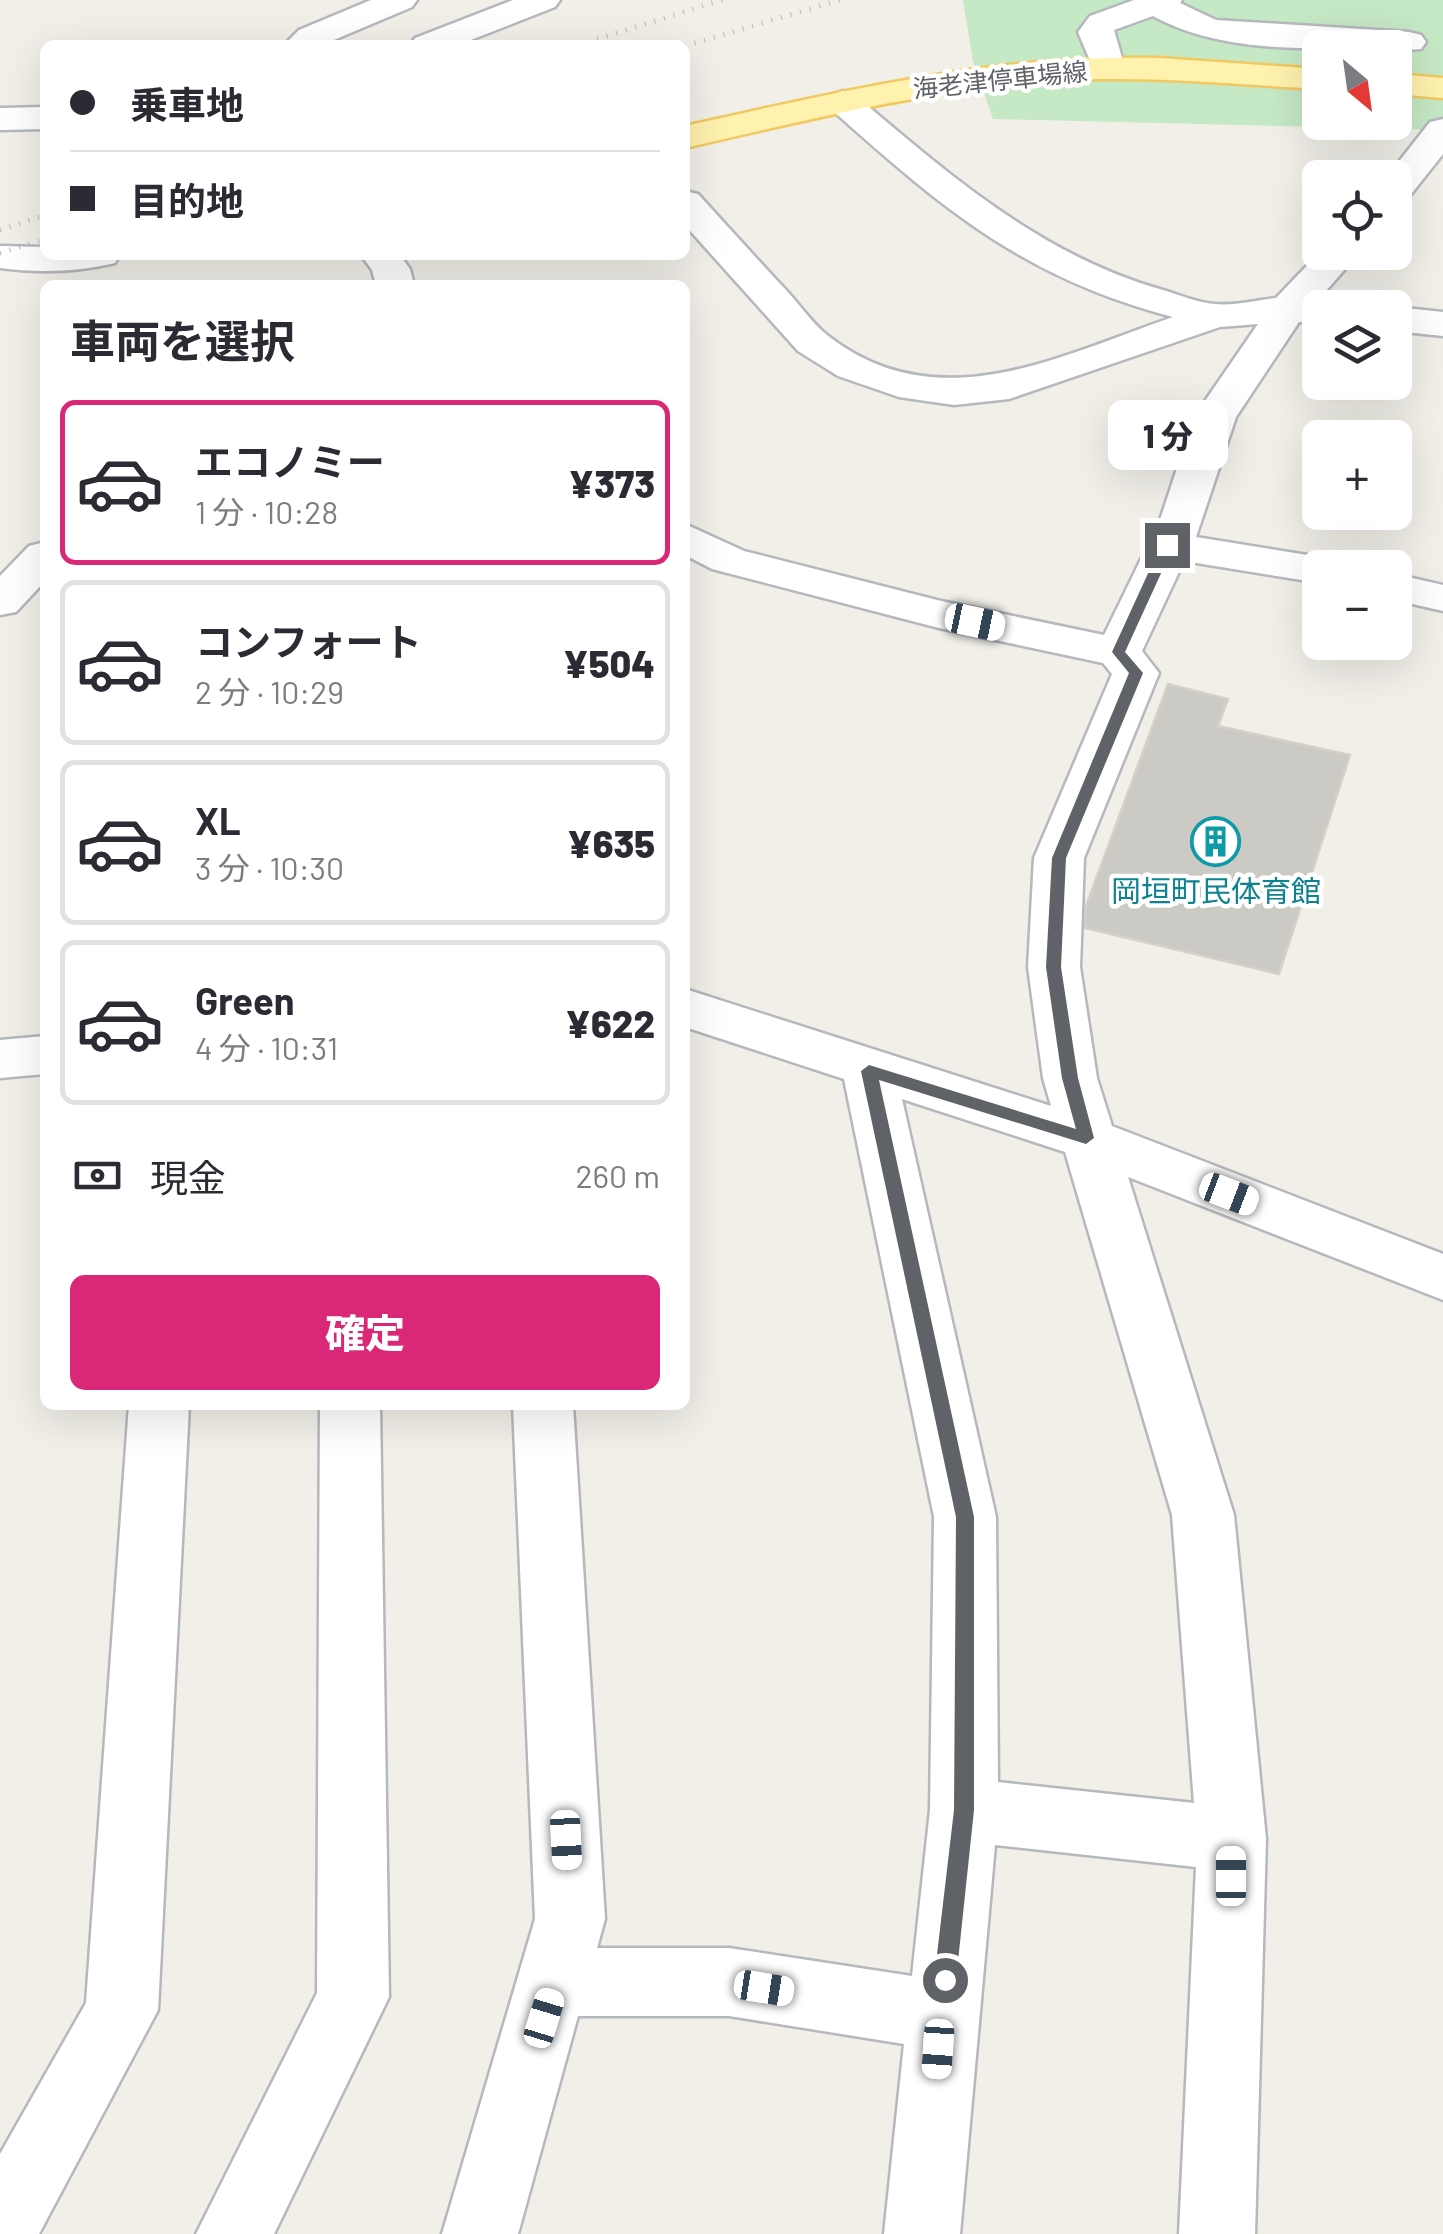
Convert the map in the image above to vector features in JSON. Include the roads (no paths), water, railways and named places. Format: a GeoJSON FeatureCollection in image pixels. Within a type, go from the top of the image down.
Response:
{"type":"FeatureCollection","features":[{"type":"Feature","properties":{"kind":"main road","name":"海老津停車場線"},"geometry":{"type":"LineString","coordinates":[[690,136],[942,82],[1108,68],[1302,78]]}},
{"type":"Feature","properties":{"kind":"street"},"geometry":{"type":"LineString","coordinates":[[307,40],[403,0],[441,40],[543,0]]}},
{"type":"Feature","properties":{"kind":"street"},"geometry":{"type":"LineString","coordinates":[[1108,68],[1096,32],[1102,22],[1160,2],[1193,24],[1214,30],[1406,28],[1424,87]]}},
{"type":"Feature","properties":{"kind":"street"},"geometry":{"type":"LineString","coordinates":[[843,102],[932,181],[999,228],[1076,272],[1131,294],[1215,316]]}},
{"type":"Feature","properties":{"kind":"street"},"geometry":{"type":"LineString","coordinates":[[0,119],[40,118]]}},
{"type":"Feature","properties":{"kind":"street"},"geometry":{"type":"LineString","coordinates":[[1412,169],[1443,130]]}},
{"type":"Feature","properties":{"kind":"street"},"geometry":{"type":"LineString","coordinates":[[690,208],[812,343],[852,367],[898,385],[954,393],[1009,386],[1215,316],[1302,311]]}},
{"type":"Feature","properties":{"kind":"street"},"geometry":{"type":"LineString","coordinates":[[0,257],[40,259]]}},
{"type":"Feature","properties":{"kind":"street"},"geometry":{"type":"LineString","coordinates":[[1118,652],[1182,520],[1216,417],[1302,313]]}},
{"type":"Feature","properties":{"kind":"street"},"geometry":{"type":"LineString","coordinates":[[1412,321],[1443,324]]}},
{"type":"Feature","properties":{"kind":"street"},"geometry":{"type":"LineString","coordinates":[[690,540],[728,560],[939,614],[1118,652],[1136,673],[1059,858],[1054,967],[1070,1078],[1086,1138],[1203,1515],[1231,1839],[1232,1914],[1217,2234]]}},
{"type":"Feature","properties":{"kind":"street"},"geometry":{"type":"LineString","coordinates":[[1167,545],[1302,567]]}},
{"type":"Feature","properties":{"kind":"street"},"geometry":{"type":"LineString","coordinates":[[0,602],[40,560]]}},
{"type":"Feature","properties":{"kind":"street"},"geometry":{"type":"LineString","coordinates":[[1412,591],[1443,598]]}},
{"type":"Feature","properties":{"kind":"street"},"geometry":{"type":"LineString","coordinates":[[690,1010],[869,1071],[1086,1138],[1443,1278]]}},
{"type":"Feature","properties":{"kind":"street"},"geometry":{"type":"LineString","coordinates":[[0,1059],[40,1055]]}},
{"type":"Feature","properties":{"kind":"street"},"geometry":{"type":"LineString","coordinates":[[869,1071],[965,1517],[964,1810],[922,2234]]}},
{"type":"Feature","properties":{"kind":"street"},"geometry":{"type":"LineString","coordinates":[[0,2228],[122,2010],[159,1410]]}},
{"type":"Feature","properties":{"kind":"street"},"geometry":{"type":"LineString","coordinates":[[234,2234],[352,1997],[350,1410]]}},
{"type":"Feature","properties":{"kind":"street"},"geometry":{"type":"LineString","coordinates":[[480,2234],[570,1919],[543,1410]]}},
{"type":"Feature","properties":{"kind":"street"},"geometry":{"type":"LineString","coordinates":[[964,1810],[1231,1839]]}},
{"type":"Feature","properties":{"kind":"street"},"geometry":{"type":"LineString","coordinates":[[554,1982],[729,1982],[941,2015]]}},
{"type":"Feature","properties":{"kind":"railway"},"geometry":{"type":"LineString","coordinates":[[594,40],[722,0]]}},
{"type":"Feature","properties":{"kind":"railway"},"geometry":{"type":"LineString","coordinates":[[690,45],[840,0]]}},
{"type":"Feature","properties":{"kind":"railway"},"geometry":{"type":"LineString","coordinates":[[0,230],[40,217]]}},
{"type":"Feature","properties":{"kind":"railway"},"geometry":{"type":"LineString","coordinates":[[0,253],[40,241]]}},
{"type":"Feature","properties":{"kind":"place","name":"岡垣町民体育館"},"geometry":{"type":"Point","coordinates":[1216,841]}}]}
